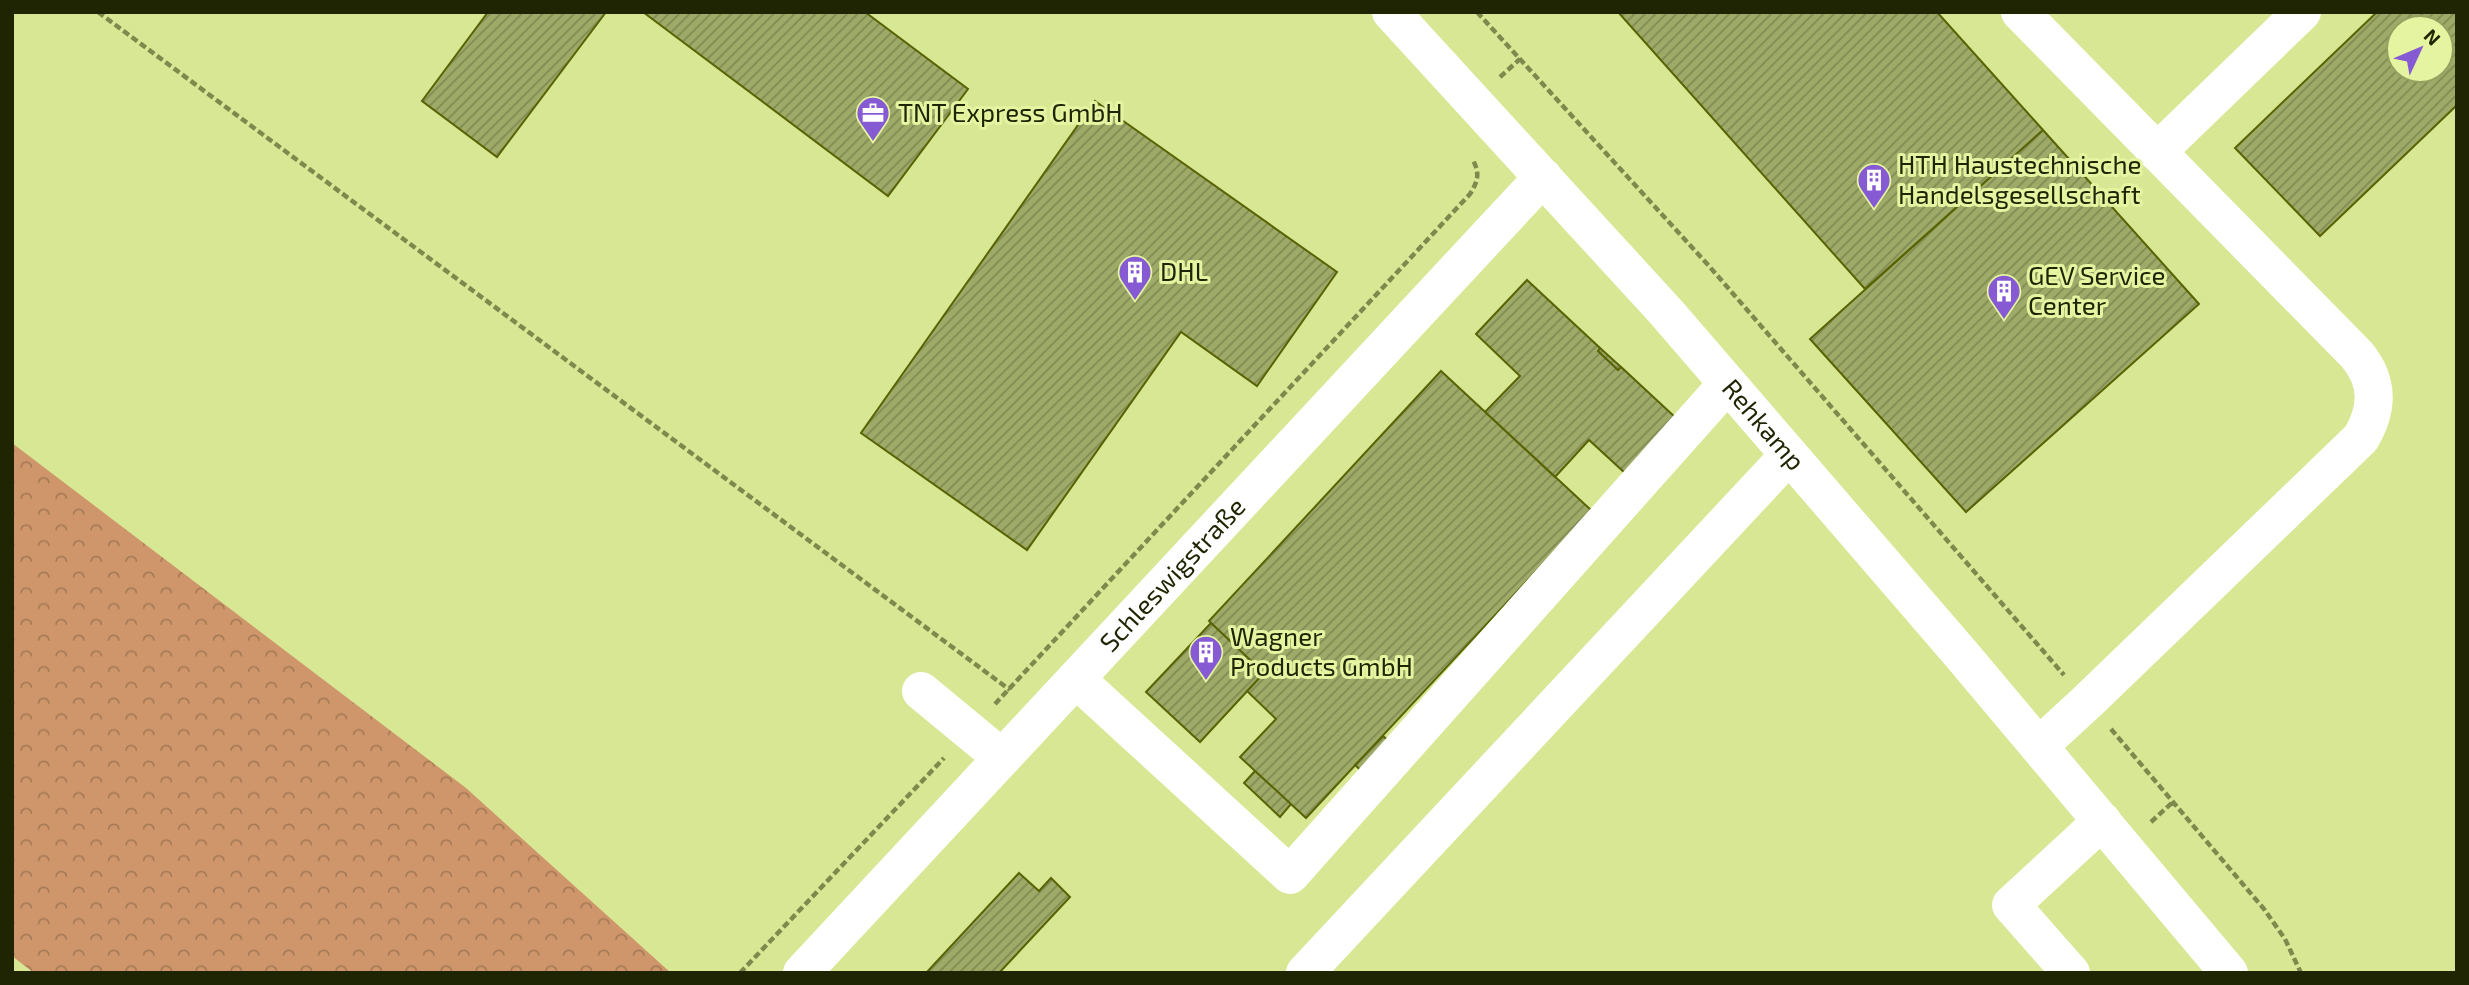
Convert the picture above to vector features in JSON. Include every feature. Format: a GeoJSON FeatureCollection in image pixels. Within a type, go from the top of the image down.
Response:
{"type":"FeatureCollection","features":[{"type":"Feature","properties":{"kind":"street","name":"Rehkamp"},"geometry":{"type":"LineString","coordinates":[[1391,12],[1666,312],[2039,746],[2229,973]]}},
{"type":"Feature","properties":{"kind":"street"},"geometry":{"type":"LineString","coordinates":[[2157,152],[2302,12]]}},
{"type":"Feature","properties":{"kind":"street"},"geometry":{"type":"LineString","coordinates":[[2039,746],[2361,438],[2372,415],[2372,381],[2367,368],[2157,152],[2041,19]]}},
{"type":"Feature","properties":{"kind":"street","name":"Schleswigstraße"},"geometry":{"type":"LineString","coordinates":[[802,973],[1543,177]]}},
{"type":"Feature","properties":{"kind":"street"},"geometry":{"type":"LineString","coordinates":[[1076,679],[1290,875],[1727,384]]}},
{"type":"Feature","properties":{"kind":"street"},"geometry":{"type":"LineString","coordinates":[[1305,973],[1789,455]]}},
{"type":"Feature","properties":{"kind":"street"},"geometry":{"type":"LineString","coordinates":[[921,691],[1002,758]]}},
{"type":"Feature","properties":{"kind":"street"},"geometry":{"type":"LineString","coordinates":[[2071,973],[2011,905],[2113,834]]}},
{"type":"Feature","properties":{"kind":"path"},"geometry":{"type":"LineString","coordinates":[[98,12],[1042,715]]}},
{"type":"Feature","properties":{"kind":"path"},"geometry":{"type":"LineString","coordinates":[[1477,12],[1709,266],[2087,702],[2264,909],[2285,939],[2301,973]]}},
{"type":"Feature","properties":{"kind":"path"},"geometry":{"type":"LineString","coordinates":[[1474,102],[1520,59]]}},
{"type":"Feature","properties":{"kind":"path"},"geometry":{"type":"LineString","coordinates":[[740,973],[1470,194],[1478,181],[1478,171],[1465,151]]}},
{"type":"Feature","properties":{"kind":"green space"},"geometry":{"type":"Polygon","coordinates":[[[12,443],[466,788],[671,973],[34,973],[12,956],[12,443]]]}},
{"type":"Feature","properties":{"kind":"building"},"geometry":{"type":"Polygon","coordinates":[[[488,12],[606,12],[497,157],[422,101],[488,12]]]}},
{"type":"Feature","properties":{"kind":"building","name":"TNT Express GmbH"},"geometry":{"type":"Polygon","coordinates":[[[643,12],[865,12],[968,89],[888,196],[643,12]]]}},
{"type":"Feature","properties":{"kind":"building","name":"HTH Haustechnische Handelsgesellschaft"},"geometry":{"type":"Polygon","coordinates":[[[1618,12],[1937,12],[2043,130],[1865,289],[1618,12]]]}},
{"type":"Feature","properties":{"kind":"building"},"geometry":{"type":"Polygon","coordinates":[[[2377,12],[2457,12],[2457,105],[2320,236],[2235,148],[2377,12]]]}},
{"type":"Feature","properties":{"kind":"building","name":"DHL"},"geometry":{"type":"Polygon","coordinates":[[[1095,101],[1337,272],[1257,386],[1181,332],[1027,550],[861,433],[1095,101]]]}},
{"type":"Feature","properties":{"kind":"building","name":"GEV Service Center"},"geometry":{"type":"Polygon","coordinates":[[[2043,130],[2199,304],[1966,512],[1810,339],[2043,130]]]}},
{"type":"Feature","properties":{"kind":"building"},"geometry":{"type":"Polygon","coordinates":[[[1527,280],[1600,348],[1598,351],[1618,370],[1621,367],[1676,418],[1625,473],[1589,440],[1555,477],[1485,412],[1520,376],[1476,334],[1527,280]]]}},
{"type":"Feature","properties":{"kind":"building"},"geometry":{"type":"Polygon","coordinates":[[[1600,348],[1621,367],[1618,370],[1598,351],[1600,348]]]}},
{"type":"Feature","properties":{"kind":"building"},"geometry":{"type":"Polygon","coordinates":[[[1441,371],[1592,511],[1306,818],[1240,757],[1276,719],[1247,691],[1264,673],[1209,621],[1441,371]]]}},
{"type":"Feature","properties":{"kind":"building","name":"Wagner Products GmbH"},"geometry":{"type":"Polygon","coordinates":[[[1211,623],[1264,673],[1200,742],[1146,692],[1211,623]]]}},
{"type":"Feature","properties":{"kind":"building"},"geometry":{"type":"Polygon","coordinates":[[[1383,736],[1395,746],[1367,776],[1355,765],[1383,736]]]}},
{"type":"Feature","properties":{"kind":"building"},"geometry":{"type":"Polygon","coordinates":[[[1255,771],[1291,804],[1280,817],[1244,783],[1255,771]]]}},
{"type":"Feature","properties":{"kind":"building"},"geometry":{"type":"Polygon","coordinates":[[[1019,873],[1039,891],[1051,878],[1070,897],[999,973],[926,973],[1019,873]]]}},
{"type":"Feature","properties":{"kind":"place","name":"TNT Express GmbH"},"geometry":{"type":"Point","coordinates":[873,143]}},
{"type":"Feature","properties":{"kind":"place","name":"HTH Haustechnische Handelsgesellschaft"},"geometry":{"type":"Point","coordinates":[1874,210]}},
{"type":"Feature","properties":{"kind":"place","name":"DHL"},"geometry":{"type":"Point","coordinates":[1135,302]}},
{"type":"Feature","properties":{"kind":"place","name":"GEV Service Center"},"geometry":{"type":"Point","coordinates":[2004,321]}},
{"type":"Feature","properties":{"kind":"place","name":"Wagner Products GmbH"},"geometry":{"type":"Point","coordinates":[1206,682]}}]}
